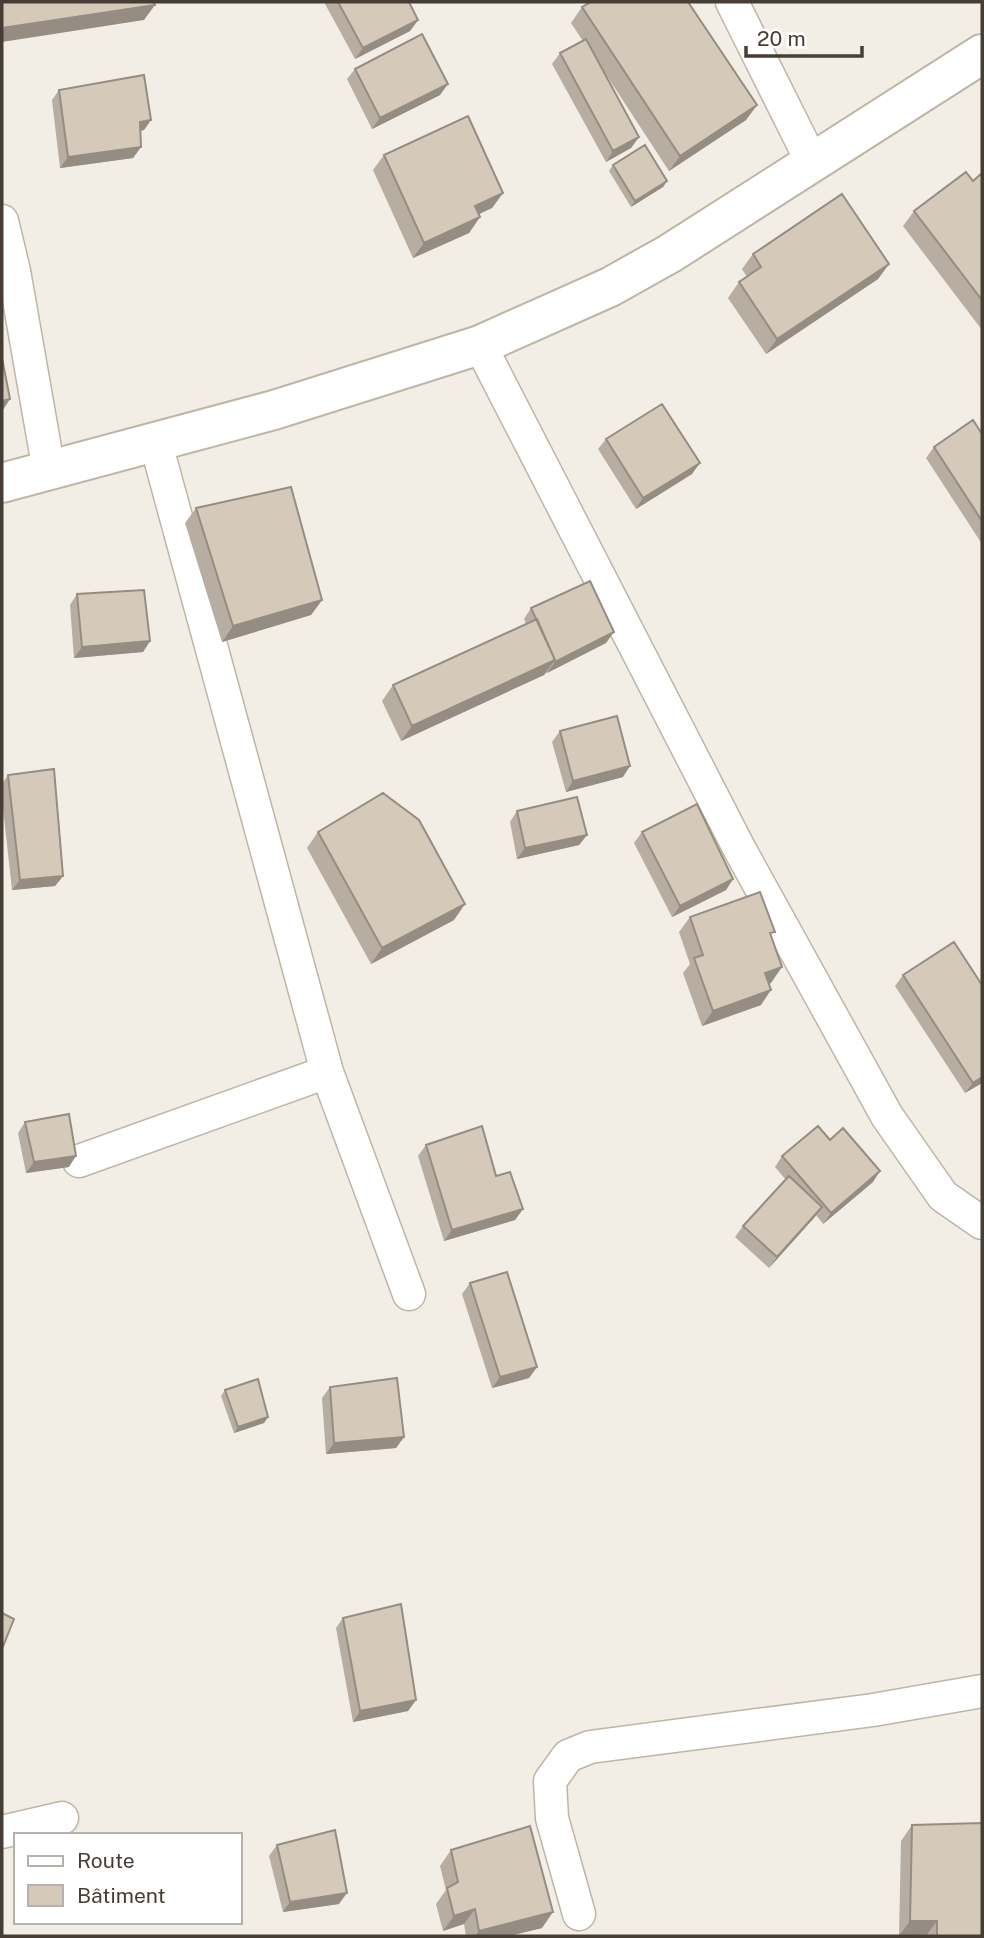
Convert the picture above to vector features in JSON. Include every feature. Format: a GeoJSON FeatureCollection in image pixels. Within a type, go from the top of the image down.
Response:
{"type":"FeatureCollection","features":[{"type":"Feature","properties":{"kind":"street"},"geometry":{"type":"LineString","coordinates":[[732,2],[812,162]]}},
{"type":"Feature","properties":{"kind":"street"},"geometry":{"type":"LineString","coordinates":[[2,483],[274,410],[480,345],[622,280],[731,216],[982,56]]}},
{"type":"Feature","properties":{"kind":"street"},"geometry":{"type":"LineString","coordinates":[[2,221],[14,271],[49,471]]}},
{"type":"Feature","properties":{"kind":"street"},"geometry":{"type":"LineString","coordinates":[[480,345],[740,850],[887,1116],[943,1196],[982,1223]]}},
{"type":"Feature","properties":{"kind":"street"},"geometry":{"type":"LineString","coordinates":[[155,440],[327,1072],[409,1294]]}},
{"type":"Feature","properties":{"kind":"street"},"geometry":{"type":"LineString","coordinates":[[79,1160],[327,1072]]}},
{"type":"Feature","properties":{"kind":"street"},"geometry":{"type":"LineString","coordinates":[[579,1914],[552,1818],[550,1781],[568,1756],[590,1747],[859,1712],[982,1691]]}},
{"type":"Feature","properties":{"kind":"street"},"geometry":{"type":"LineString","coordinates":[[2,1832],[62,1818]]}},
{"type":"Feature","properties":{"kind":"building"},"geometry":{"type":"Polygon","coordinates":[[[2,2],[154,2],[155,5],[2,28],[2,2]]]}},
{"type":"Feature","properties":{"kind":"building"},"geometry":{"type":"Polygon","coordinates":[[[338,2],[409,2],[418,20],[363,48],[338,2]]]}},
{"type":"Feature","properties":{"kind":"building"},"geometry":{"type":"Polygon","coordinates":[[[591,2],[688,2],[757,105],[680,156],[582,7],[591,2]]]}},
{"type":"Feature","properties":{"kind":"building"},"geometry":{"type":"Polygon","coordinates":[[[422,34],[448,84],[380,118],[355,69],[422,34]]]}},
{"type":"Feature","properties":{"kind":"building"},"geometry":{"type":"Polygon","coordinates":[[[586,39],[639,137],[613,151],[560,53],[586,39]]]}},
{"type":"Feature","properties":{"kind":"building"},"geometry":{"type":"Polygon","coordinates":[[[144,75],[151,120],[140,122],[141,147],[68,157],[59,90],[144,75]]]}},
{"type":"Feature","properties":{"kind":"building"},"geometry":{"type":"Polygon","coordinates":[[[468,116],[503,193],[475,206],[480,217],[424,243],[384,155],[468,116]]]}},
{"type":"Feature","properties":{"kind":"building"},"geometry":{"type":"Polygon","coordinates":[[[645,145],[667,181],[635,201],[613,165],[645,145]]]}},
{"type":"Feature","properties":{"kind":"building"},"geometry":{"type":"Polygon","coordinates":[[[966,172],[973,181],[982,173],[982,300],[914,211],[966,172]]]}},
{"type":"Feature","properties":{"kind":"building"},"geometry":{"type":"Polygon","coordinates":[[[842,194],[889,264],[777,339],[739,282],[761,267],[753,254],[842,194]]]}},
{"type":"Feature","properties":{"kind":"building"},"geometry":{"type":"Polygon","coordinates":[[[2,358],[10,399],[2,401],[2,358]]]}},
{"type":"Feature","properties":{"kind":"building"},"geometry":{"type":"Polygon","coordinates":[[[662,404],[700,463],[643,498],[606,439],[662,404]]]}},
{"type":"Feature","properties":{"kind":"building"},"geometry":{"type":"Polygon","coordinates":[[[973,420],[982,434],[982,521],[934,447],[973,420]]]}},
{"type":"Feature","properties":{"kind":"building"},"geometry":{"type":"Polygon","coordinates":[[[291,487],[322,600],[233,626],[196,508],[291,487]]]}},
{"type":"Feature","properties":{"kind":"building"},"geometry":{"type":"Polygon","coordinates":[[[590,581],[614,632],[555,662],[531,608],[590,581]]]}},
{"type":"Feature","properties":{"kind":"building"},"geometry":{"type":"Polygon","coordinates":[[[144,590],[150,641],[82,647],[77,594],[144,590]]]}},
{"type":"Feature","properties":{"kind":"building"},"geometry":{"type":"Polygon","coordinates":[[[537,619],[555,660],[412,726],[393,685],[537,619]]]}},
{"type":"Feature","properties":{"kind":"building"},"geometry":{"type":"Polygon","coordinates":[[[617,716],[630,766],[573,781],[560,731],[617,716]]]}},
{"type":"Feature","properties":{"kind":"building"},"geometry":{"type":"Polygon","coordinates":[[[54,769],[63,876],[20,880],[8,775],[54,769]]]}},
{"type":"Feature","properties":{"kind":"building"},"geometry":{"type":"Polygon","coordinates":[[[383,793],[419,820],[465,904],[382,948],[318,832],[383,793]]]}},
{"type":"Feature","properties":{"kind":"building"},"geometry":{"type":"Polygon","coordinates":[[[577,797],[587,835],[525,848],[517,811],[577,797]]]}},
{"type":"Feature","properties":{"kind":"building"},"geometry":{"type":"Polygon","coordinates":[[[697,804],[733,879],[680,906],[642,832],[697,804]]]}},
{"type":"Feature","properties":{"kind":"building"},"geometry":{"type":"Polygon","coordinates":[[[760,892],[775,932],[770,933],[782,967],[765,973],[771,990],[713,1011],[694,958],[703,955],[690,917],[760,892]]]}},
{"type":"Feature","properties":{"kind":"building"},"geometry":{"type":"Polygon","coordinates":[[[954,942],[982,985],[982,1077],[973,1083],[903,975],[954,942]]]}},
{"type":"Feature","properties":{"kind":"building"},"geometry":{"type":"Polygon","coordinates":[[[69,1114],[76,1156],[34,1162],[25,1122],[69,1114]]]}},
{"type":"Feature","properties":{"kind":"building"},"geometry":{"type":"Polygon","coordinates":[[[482,1126],[496,1176],[510,1172],[523,1209],[452,1230],[426,1145],[482,1126]]]}},
{"type":"Feature","properties":{"kind":"building"},"geometry":{"type":"Polygon","coordinates":[[[818,1126],[830,1140],[843,1128],[880,1171],[831,1213],[782,1156],[818,1126]]]}},
{"type":"Feature","properties":{"kind":"building"},"geometry":{"type":"Polygon","coordinates":[[[789,1176],[822,1207],[777,1257],[743,1226],[789,1176]]]}},
{"type":"Feature","properties":{"kind":"building"},"geometry":{"type":"Polygon","coordinates":[[[507,1272],[537,1367],[500,1377],[470,1283],[507,1272]]]}},
{"type":"Feature","properties":{"kind":"building"},"geometry":{"type":"Polygon","coordinates":[[[397,1378],[404,1437],[334,1443],[330,1387],[397,1378]]]}},
{"type":"Feature","properties":{"kind":"building"},"geometry":{"type":"Polygon","coordinates":[[[258,1379],[268,1417],[238,1427],[225,1390],[258,1379]]]}},
{"type":"Feature","properties":{"kind":"building"},"geometry":{"type":"Polygon","coordinates":[[[401,1604],[416,1700],[360,1711],[343,1618],[401,1604]]]}},
{"type":"Feature","properties":{"kind":"building"},"geometry":{"type":"Polygon","coordinates":[[[2,1613],[14,1619],[2,1649],[2,1613]]]}},
{"type":"Feature","properties":{"kind":"building"},"geometry":{"type":"Polygon","coordinates":[[[982,1823],[982,1936],[937,1936],[937,1921],[910,1921],[912,1825],[982,1823]]]}},
{"type":"Feature","properties":{"kind":"building"},"geometry":{"type":"Polygon","coordinates":[[[530,1826],[553,1912],[479,1931],[475,1909],[454,1916],[447,1888],[458,1882],[451,1850],[530,1826]]]}},
{"type":"Feature","properties":{"kind":"building"},"geometry":{"type":"Polygon","coordinates":[[[335,1830],[347,1893],[290,1902],[277,1845],[335,1830]]]}}]}
